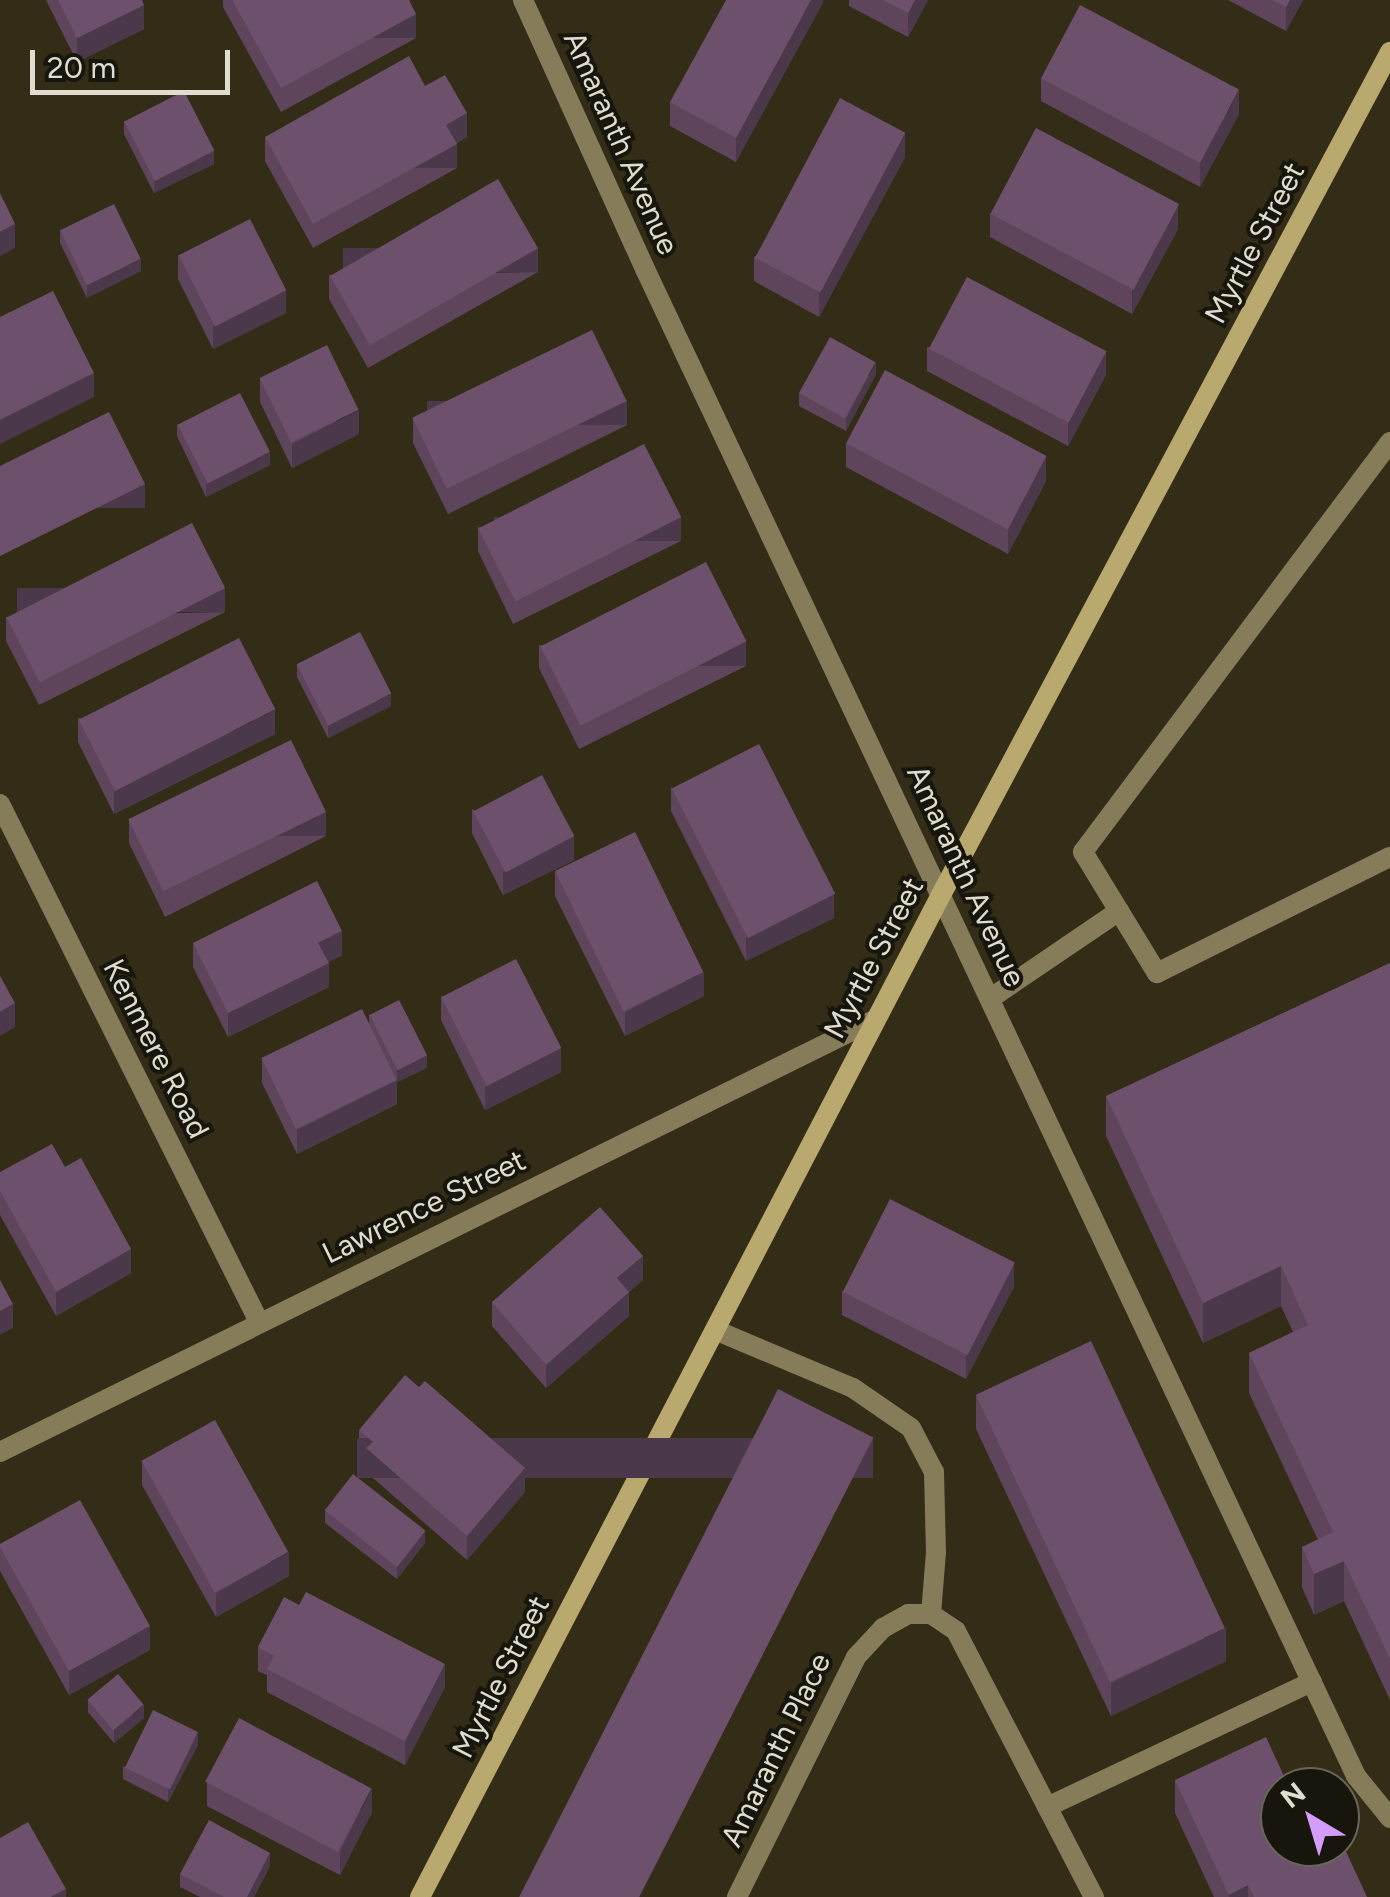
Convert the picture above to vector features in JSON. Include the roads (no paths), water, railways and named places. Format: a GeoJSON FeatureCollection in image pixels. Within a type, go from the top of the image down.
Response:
{"type":"FeatureCollection","features":[{"type":"Feature","properties":{"kind":"street","name":"Amaranth Avenue"},"geometry":{"type":"LineString","coordinates":[[523,0],[645,268],[1356,1776],[1390,1818]]}},
{"type":"Feature","properties":{"kind":"street","name":"Myrtle Street"},"geometry":{"type":"LineString","coordinates":[[420,1897],[942,892],[1390,52]]}},
{"type":"Feature","properties":{"kind":"street"},"geometry":{"type":"LineString","coordinates":[[1390,442],[1082,852],[1156,973],[1390,857]]}},
{"type":"Feature","properties":{"kind":"street","name":"Kenmere Road"},"geometry":{"type":"LineString","coordinates":[[0,804],[259,1322]]}},
{"type":"Feature","properties":{"kind":"street"},"geometry":{"type":"LineString","coordinates":[[991,998],[1118,911]]}},
{"type":"Feature","properties":{"kind":"street","name":"Lawrence Street"},"geometry":{"type":"LineString","coordinates":[[0,1452],[876,1018]]}},
{"type":"Feature","properties":{"kind":"street"},"geometry":{"type":"LineString","coordinates":[[715,1330],[853,1388],[911,1428],[934,1472],[936,1552],[930,1614],[956,1631],[1094,1897]]}},
{"type":"Feature","properties":{"kind":"street","name":"Amaranth Place"},"geometry":{"type":"LineString","coordinates":[[737,1897],[856,1657],[883,1628],[908,1614],[930,1614]]}},
{"type":"Feature","properties":{"kind":"street"},"geometry":{"type":"LineString","coordinates":[[1048,1808],[1312,1682]]}}]}
